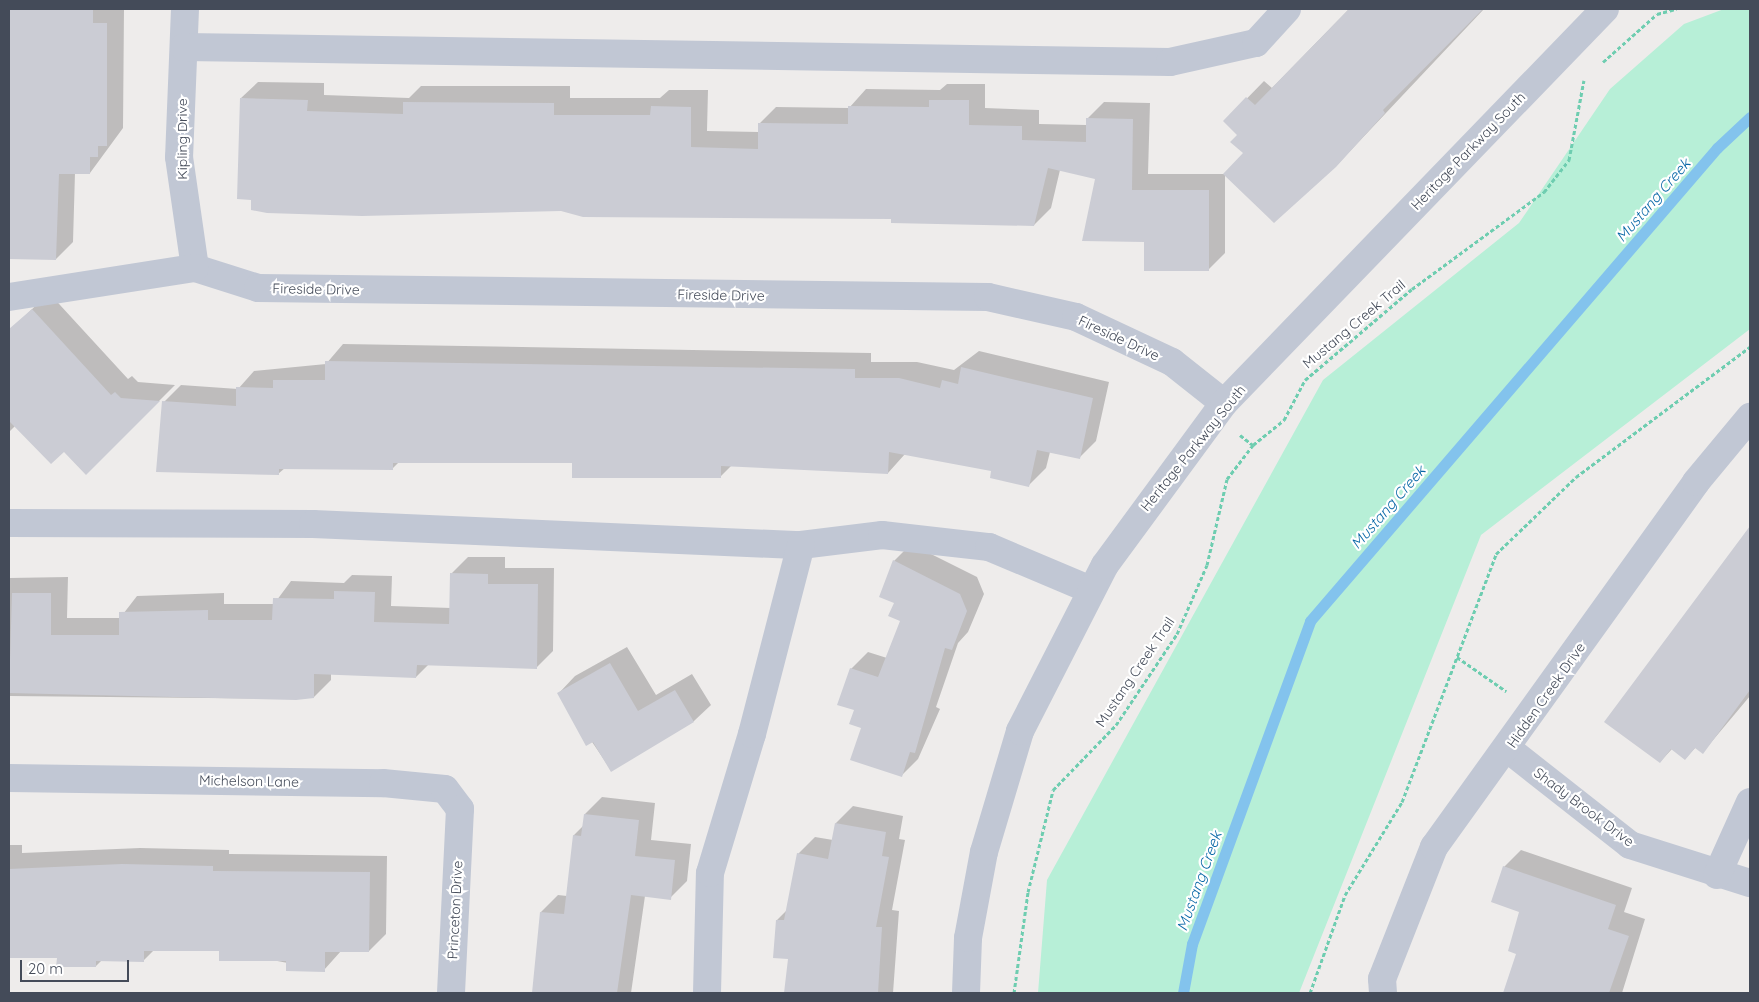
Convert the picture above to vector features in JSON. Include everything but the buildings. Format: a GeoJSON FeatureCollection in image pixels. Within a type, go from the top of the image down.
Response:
{"type":"FeatureCollection","features":[{"type":"Feature","properties":{"kind":"street","name":"Kipling Drive"},"geometry":{"type":"LineString","coordinates":[[185,9],[179,157],[195,268]]}},
{"type":"Feature","properties":{"kind":"street"},"geometry":{"type":"LineString","coordinates":[[184,47],[1170,62],[1256,43],[1287,9]]}},
{"type":"Feature","properties":{"kind":"street","name":"Heritage Parkway South"},"geometry":{"type":"LineString","coordinates":[[966,993],[968,938],[984,852],[1020,732],[1091,590],[1152,496],[1224,403],[1594,12]]}},
{"type":"Feature","properties":{"kind":"street"},"geometry":{"type":"LineString","coordinates":[[9,298],[195,268]]}},
{"type":"Feature","properties":{"kind":"street","name":"Fireside Drive"},"geometry":{"type":"LineString","coordinates":[[195,268],[258,288],[988,297],[1076,317],[1172,362],[1224,403]]}},
{"type":"Feature","properties":{"kind":"street","name":"Hidden Creek Drive"},"geometry":{"type":"LineString","coordinates":[[1383,993],[1382,979],[1434,847],[1508,749],[1696,482],[1750,418]]}},
{"type":"Feature","properties":{"kind":"street"},"geometry":{"type":"LineString","coordinates":[[9,522],[313,524],[801,545],[882,535],[989,547],[1091,590]]}},
{"type":"Feature","properties":{"kind":"street"},"geometry":{"type":"LineString","coordinates":[[707,993],[710,873],[801,545]]}},
{"type":"Feature","properties":{"kind":"street","name":"Shady Brook Drive"},"geometry":{"type":"LineString","coordinates":[[1508,749],[1630,846],[1717,876],[1750,883]]}},
{"type":"Feature","properties":{"kind":"street","name":"Michelson Lane"},"geometry":{"type":"LineString","coordinates":[[9,778],[429,784],[455,799],[460,827]]}},
{"type":"Feature","properties":{"kind":"street"},"geometry":{"type":"LineString","coordinates":[[1717,876],[1750,802]]}},
{"type":"Feature","properties":{"kind":"street","name":"Princeton Drive"},"geometry":{"type":"LineString","coordinates":[[451,993],[460,827]]}},
{"type":"Feature","properties":{"kind":"path"},"geometry":{"type":"LineString","coordinates":[[1662,9],[1666,12]]}},
{"type":"Feature","properties":{"kind":"path"},"geometry":{"type":"LineString","coordinates":[[1595,69],[1634,32],[1666,12],[1676,9]]}},
{"type":"Feature","properties":{"kind":"path","name":"Mustang Creek Trail"},"geometry":{"type":"LineString","coordinates":[[1014,993],[1028,892],[1053,790],[1116,726],[1177,634],[1207,565],[1227,480],[1253,445],[1284,420],[1305,380],[1412,289],[1544,192],[1569,160],[1582,81],[1589,75]]}},
{"type":"Feature","properties":{"kind":"path"},"geometry":{"type":"LineString","coordinates":[[1310,993],[1345,895],[1402,802],[1496,554],[1576,477],[1750,347]]}},
{"type":"Feature","properties":{"kind":"path"},"geometry":{"type":"LineString","coordinates":[[1457,657],[1535,711]]}},
{"type":"Feature","properties":{"kind":"green space"},"geometry":{"type":"Polygon","coordinates":[[[1724,9],[1750,9],[1750,329],[1481,535],[1299,993],[1038,993],[1047,880],[1323,380],[1519,223],[1610,89],[1684,24],[1724,9]]]}},
{"type":"Feature","properties":{"kind":"waterway","name":"Mustang Creek"},"geometry":{"type":"LineString","coordinates":[[1183,993],[1192,944],[1310,621],[1717,148],[1750,117]]}}]}
